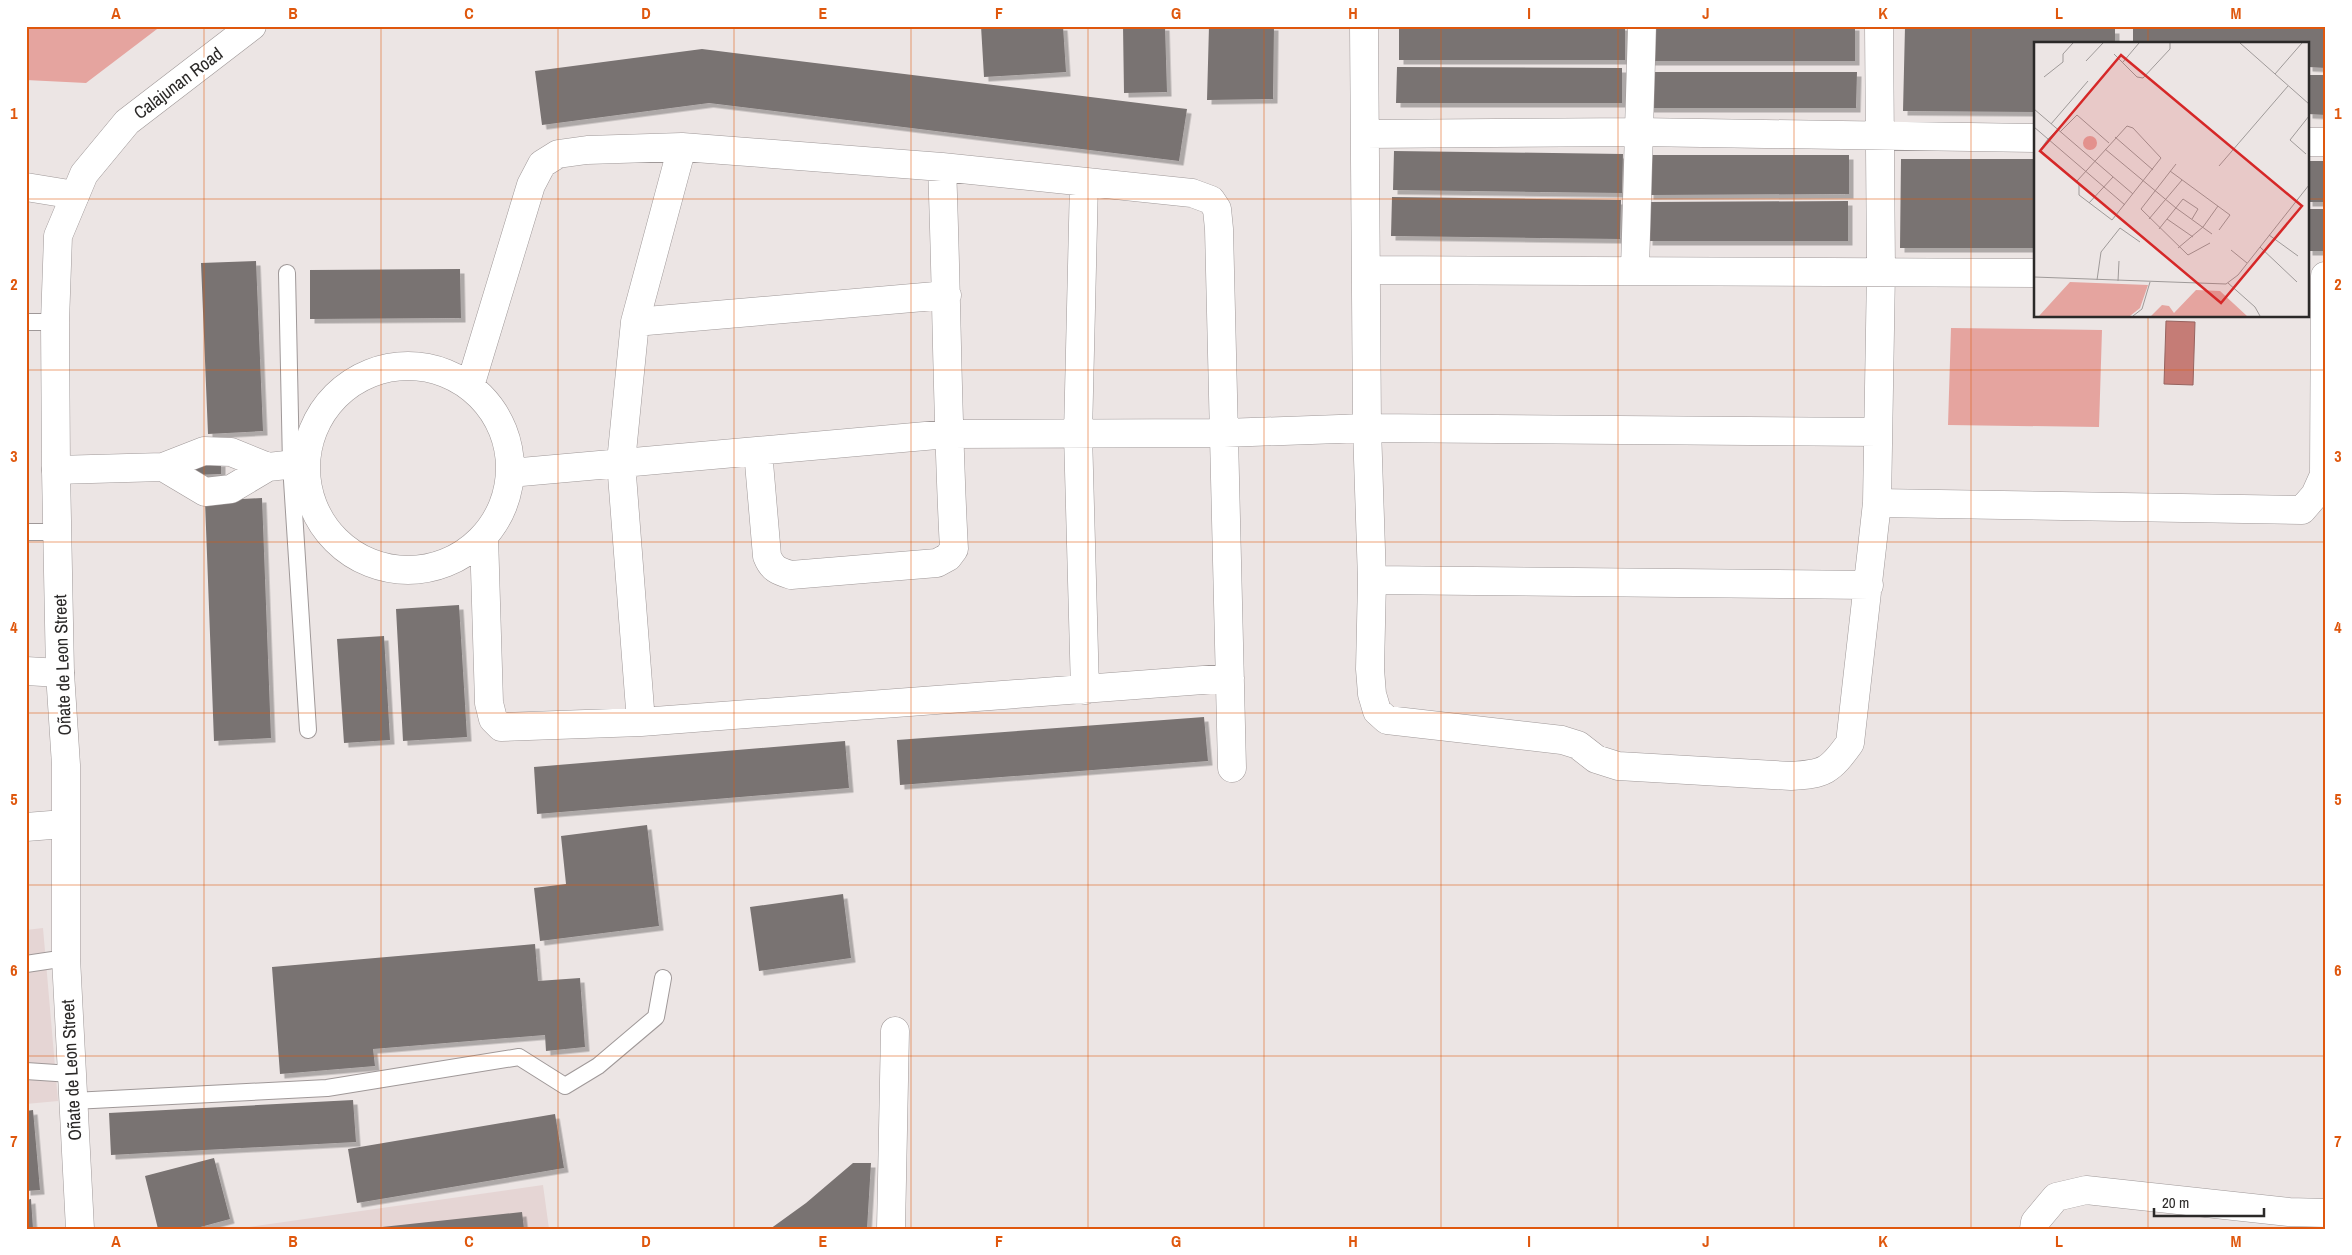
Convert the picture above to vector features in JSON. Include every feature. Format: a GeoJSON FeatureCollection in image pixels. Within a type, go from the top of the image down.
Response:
{"type":"FeatureCollection","features":[{"type":"Feature","properties":{"kind":"street","name":"Calajunan Road"},"geometry":{"type":"LineString","coordinates":[[127,122],[252,26]]}},
{"type":"Feature","properties":{"kind":"street"},"geometry":{"type":"LineString","coordinates":[[1364,26],[1366,428],[1372,580],[1372,694],[1377,711],[1387,720],[1562,740],[1578,745],[1596,759],[1618,766],[1790,776],[1818,775],[1835,764],[1850,743],[1869,585],[1877,503],[1881,271],[1880,26]]}},
{"type":"Feature","properties":{"kind":"street"},"geometry":{"type":"LineString","coordinates":[[1635,269],[1642,26]]}},
{"type":"Feature","properties":{"kind":"street","name":"Oñate de Leon Street"},"geometry":{"type":"LineString","coordinates":[[80,1229],[66,958],[64,824],[66,765],[60,673],[56,470],[55,322],[58,236],[84,174],[127,122]]}},
{"type":"Feature","properties":{"kind":"street"},"geometry":{"type":"LineString","coordinates":[[1365,134],[1639,132],[2034,138]]}},
{"type":"Feature","properties":{"kind":"street"},"geometry":{"type":"LineString","coordinates":[[2310,142],[2326,142]]}},
{"type":"Feature","properties":{"kind":"street"},"geometry":{"type":"LineString","coordinates":[[641,722],[621,462],[635,322],[682,147]]}},
{"type":"Feature","properties":{"kind":"street"},"geometry":{"type":"LineString","coordinates":[[470,386],[531,185],[542,164],[558,154],[587,150],[682,147],[942,167],[1192,193],[1211,200],[1216,209],[1219,229],[1232,768]]}},
{"type":"Feature","properties":{"kind":"street"},"geometry":{"type":"LineString","coordinates":[[758,451],[767,556],[770,566],[777,571],[791,575],[937,563],[948,557],[954,549],[948,434],[947,295],[942,167]]}},
{"type":"Feature","properties":{"kind":"street"},"geometry":{"type":"LineString","coordinates":[[1084,182],[1078,434],[1085,690]]}},
{"type":"Feature","properties":{"kind":"street"},"geometry":{"type":"LineString","coordinates":[[26,187],[75,195]]}},
{"type":"Feature","properties":{"kind":"street"},"geometry":{"type":"LineString","coordinates":[[1366,270],[1635,269],[2034,273]]}},
{"type":"Feature","properties":{"kind":"street"},"geometry":{"type":"LineString","coordinates":[[1877,503],[2302,510],[2315,495],[2324,475],[2320,276]]}},
{"type":"Feature","properties":{"kind":"street"},"geometry":{"type":"LineString","coordinates":[[635,322],[947,295]]}},
{"type":"Feature","properties":{"kind":"street"},"geometry":{"type":"LineString","coordinates":[[56,470],[163,467],[204,451],[231,452],[288,465],[308,495],[324,528],[350,553],[384,568],[420,570],[455,559],[484,536],[502,507],[510,473],[507,440],[492,410],[470,386],[442,371],[412,366],[381,369],[353,381],[330,402],[288,465],[231,489],[206,492],[163,467]]}},
{"type":"Feature","properties":{"kind":"street"},"geometry":{"type":"LineString","coordinates":[[510,473],[948,434],[1224,433],[1366,428],[1878,432]]}},
{"type":"Feature","properties":{"kind":"street"},"geometry":{"type":"LineString","coordinates":[[484,536],[489,703],[493,719],[501,727],[641,722],[1230,678]]}},
{"type":"Feature","properties":{"kind":"street"},"geometry":{"type":"LineString","coordinates":[[1372,580],[1869,585]]}},
{"type":"Feature","properties":{"kind":"street"},"geometry":{"type":"LineString","coordinates":[[26,671],[60,673]]}},
{"type":"Feature","properties":{"kind":"street"},"geometry":{"type":"LineString","coordinates":[[26,828],[64,824]]}},
{"type":"Feature","properties":{"kind":"street"},"geometry":{"type":"LineString","coordinates":[[891,1229],[896,1030]]}},
{"type":"Feature","properties":{"kind":"street"},"geometry":{"type":"LineString","coordinates":[[2034,1229],[2035,1222],[2056,1197],[2086,1190],[2289,1220],[2326,1213]]}},
{"type":"Feature","properties":{"kind":"lane"},"geometry":{"type":"LineString","coordinates":[[287,273],[288,465],[308,730]]}},
{"type":"Feature","properties":{"kind":"lane"},"geometry":{"type":"LineString","coordinates":[[26,322],[55,322]]}},
{"type":"Feature","properties":{"kind":"lane"},"geometry":{"type":"LineString","coordinates":[[26,532],[58,532]]}},
{"type":"Feature","properties":{"kind":"lane"},"geometry":{"type":"LineString","coordinates":[[26,964],[66,958]]}},
{"type":"Feature","properties":{"kind":"lane"},"geometry":{"type":"LineString","coordinates":[[73,1101],[327,1088],[518,1058],[565,1086],[598,1066],[656,1017],[663,978]]}},
{"type":"Feature","properties":{"kind":"lane"},"geometry":{"type":"LineString","coordinates":[[26,1071],[71,1074]]}},
{"type":"Feature","properties":{"kind":"shaded area"},"geometry":{"type":"Polygon","coordinates":[[[26,26],[161,26],[86,83],[26,80],[26,26]]]}},
{"type":"Feature","properties":{"kind":"shaded area"},"geometry":{"type":"Polygon","coordinates":[[[2166,321],[2195,322],[2193,385],[2164,384],[2166,321]]]}},
{"type":"Feature","properties":{"kind":"shaded area"},"geometry":{"type":"Polygon","coordinates":[[[1951,328],[2102,330],[2099,427],[1948,425],[1951,328]]]}},
{"type":"Feature","properties":{"kind":"shaded area"},"geometry":{"type":"Polygon","coordinates":[[[43,928],[58,1101],[26,1104],[26,930],[43,928]]]}},
{"type":"Feature","properties":{"kind":"shaded area"},"geometry":{"type":"Polygon","coordinates":[[[543,1185],[549,1229],[235,1229],[543,1185]]]}},
{"type":"Feature","properties":{"kind":"building"},"geometry":{"type":"Polygon","coordinates":[[[981,26],[1063,26],[1066,72],[984,77],[981,26]]]}},
{"type":"Feature","properties":{"kind":"building"},"geometry":{"type":"Polygon","coordinates":[[[1123,26],[1165,26],[1167,92],[1124,93],[1123,26]]]}},
{"type":"Feature","properties":{"kind":"building"},"geometry":{"type":"Polygon","coordinates":[[[1209,26],[1274,26],[1273,99],[1207,100],[1209,26]]]}},
{"type":"Feature","properties":{"kind":"building"},"geometry":{"type":"Polygon","coordinates":[[[1399,26],[1625,26],[1625,60],[1399,60],[1399,26]]]}},
{"type":"Feature","properties":{"kind":"building"},"geometry":{"type":"Polygon","coordinates":[[[1648,26],[1855,26],[1855,61],[1648,61],[1648,26]]]}},
{"type":"Feature","properties":{"kind":"building"},"geometry":{"type":"Polygon","coordinates":[[[2133,26],[2326,28],[2326,68],[2310,67],[2310,42],[2133,42],[2133,26]]]}},
{"type":"Feature","properties":{"kind":"building"},"geometry":{"type":"Polygon","coordinates":[[[1905,27],[2115,29],[2115,42],[2034,42],[2034,112],[1903,111],[1905,27]]]}},
{"type":"Feature","properties":{"kind":"building"},"geometry":{"type":"Polygon","coordinates":[[[702,49],[1187,109],[1179,161],[709,103],[542,125],[535,71],[702,49]]]}},
{"type":"Feature","properties":{"kind":"building"},"geometry":{"type":"Polygon","coordinates":[[[1397,67],[1622,68],[1622,103],[1396,103],[1397,67]]]}},
{"type":"Feature","properties":{"kind":"building"},"geometry":{"type":"Polygon","coordinates":[[[1649,72],[1857,72],[1856,108],[1649,108],[1649,72]]]}},
{"type":"Feature","properties":{"kind":"building"},"geometry":{"type":"Polygon","coordinates":[[[2310,75],[2326,75],[2326,115],[2310,114],[2310,75]]]}},
{"type":"Feature","properties":{"kind":"building"},"geometry":{"type":"Polygon","coordinates":[[[1394,151],[1623,154],[1622,193],[1393,190],[1394,151]]]}},
{"type":"Feature","properties":{"kind":"building"},"geometry":{"type":"Polygon","coordinates":[[[1650,155],[1849,155],[1849,194],[1649,195],[1650,155]]]}},
{"type":"Feature","properties":{"kind":"building"},"geometry":{"type":"Polygon","coordinates":[[[1901,159],[2034,159],[2034,248],[1900,248],[1901,159]]]}},
{"type":"Feature","properties":{"kind":"building"},"geometry":{"type":"Polygon","coordinates":[[[2310,161],[2326,161],[2326,202],[2310,202],[2310,161]]]}},
{"type":"Feature","properties":{"kind":"building"},"geometry":{"type":"Polygon","coordinates":[[[1392,197],[1621,200],[1620,239],[1391,236],[1392,197]]]}},
{"type":"Feature","properties":{"kind":"building"},"geometry":{"type":"Polygon","coordinates":[[[1848,201],[1848,241],[1648,241],[1649,202],[1848,201]]]}},
{"type":"Feature","properties":{"kind":"building"},"geometry":{"type":"Polygon","coordinates":[[[2310,209],[2326,209],[2326,251],[2310,251],[2310,209]]]}},
{"type":"Feature","properties":{"kind":"building"},"geometry":{"type":"Polygon","coordinates":[[[256,261],[263,431],[208,434],[201,263],[256,261]]]}},
{"type":"Feature","properties":{"kind":"building"},"geometry":{"type":"Polygon","coordinates":[[[460,269],[461,318],[310,319],[310,270],[460,269]]]}},
{"type":"Feature","properties":{"kind":"building"},"geometry":{"type":"Polygon","coordinates":[[[194,462],[221,462],[221,474],[194,475],[194,462]]]}},
{"type":"Feature","properties":{"kind":"building"},"geometry":{"type":"Polygon","coordinates":[[[262,498],[271,738],[214,741],[205,501],[262,498]]]}},
{"type":"Feature","properties":{"kind":"building"},"geometry":{"type":"Polygon","coordinates":[[[459,605],[467,737],[403,741],[396,609],[459,605]]]}},
{"type":"Feature","properties":{"kind":"building"},"geometry":{"type":"Polygon","coordinates":[[[384,636],[390,740],[344,743],[337,639],[384,636]]]}},
{"type":"Feature","properties":{"kind":"building"},"geometry":{"type":"Polygon","coordinates":[[[1204,717],[1208,761],[900,785],[897,740],[1204,717]]]}},
{"type":"Feature","properties":{"kind":"building"},"geometry":{"type":"Polygon","coordinates":[[[845,741],[849,788],[537,814],[534,767],[845,741]]]}},
{"type":"Feature","properties":{"kind":"building"},"geometry":{"type":"Polygon","coordinates":[[[647,825],[659,926],[540,941],[534,888],[566,884],[561,836],[647,825]]]}},
{"type":"Feature","properties":{"kind":"building"},"geometry":{"type":"Polygon","coordinates":[[[843,894],[851,958],[759,971],[750,907],[843,894]]]}},
{"type":"Feature","properties":{"kind":"building"},"geometry":{"type":"Polygon","coordinates":[[[535,944],[538,981],[580,978],[585,1047],[546,1051],[545,1035],[373,1049],[375,1066],[280,1074],[272,967],[535,944]]]}},
{"type":"Feature","properties":{"kind":"building"},"geometry":{"type":"Polygon","coordinates":[[[353,1100],[356,1142],[111,1155],[109,1113],[353,1100]]]}},
{"type":"Feature","properties":{"kind":"building"},"geometry":{"type":"Polygon","coordinates":[[[33,1110],[40,1190],[26,1191],[26,1111],[33,1110]]]}},
{"type":"Feature","properties":{"kind":"building"},"geometry":{"type":"Polygon","coordinates":[[[555,1114],[564,1168],[357,1203],[348,1149],[555,1114]]]}},
{"type":"Feature","properties":{"kind":"building"},"geometry":{"type":"Polygon","coordinates":[[[214,1158],[230,1219],[193,1229],[158,1229],[145,1176],[214,1158]]]}},
{"type":"Feature","properties":{"kind":"building"},"geometry":{"type":"Polygon","coordinates":[[[853,1163],[871,1163],[867,1229],[770,1229],[806,1203],[853,1163]]]}},
{"type":"Feature","properties":{"kind":"building"},"geometry":{"type":"Polygon","coordinates":[[[31,1199],[33,1229],[26,1229],[26,1200],[31,1199]]]}},
{"type":"Feature","properties":{"kind":"building"},"geometry":{"type":"Polygon","coordinates":[[[522,1212],[524,1229],[382,1229],[382,1227],[522,1212]]]}}]}
